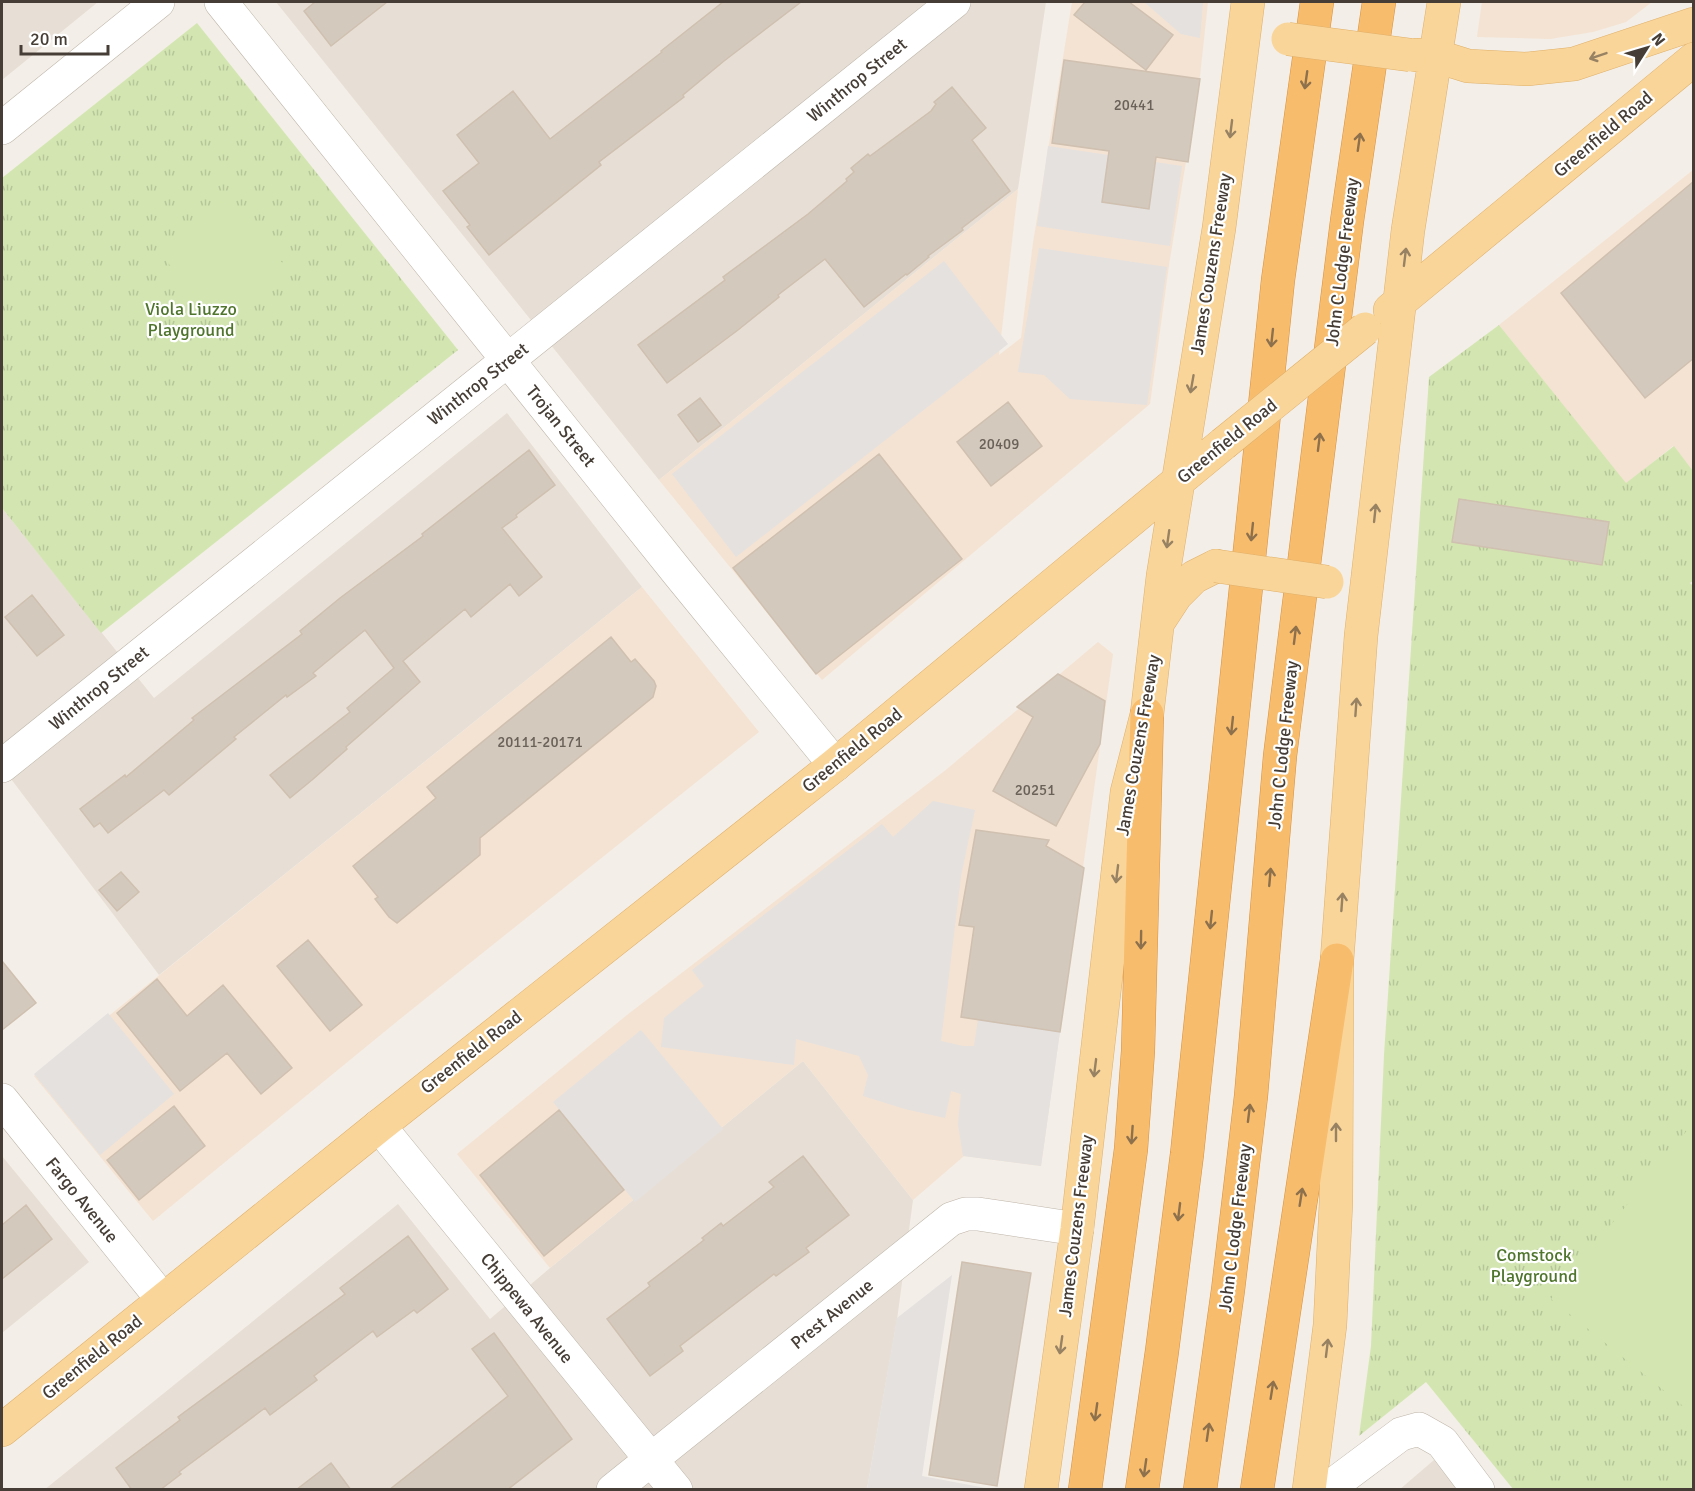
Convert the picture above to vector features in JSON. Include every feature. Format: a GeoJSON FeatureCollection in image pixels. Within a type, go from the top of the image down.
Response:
{"type":"FeatureCollection","features":[{"type":"Feature","properties":{"kind":"highway"},"geometry":{"type":"LineString","coordinates":[[1142,1490],[1187,1154],[1278,280],[1317,2]]}},
{"type":"Feature","properties":{"kind":"highway","name":"John C Lodge Freeway"},"geometry":{"type":"LineString","coordinates":[[1200,1490],[1251,1096],[1280,756],[1347,221],[1379,2]]}},
{"type":"Feature","properties":{"kind":"highway"},"geometry":{"type":"LineString","coordinates":[[1085,1490],[1131,1149],[1138,1051],[1147,714]]}},
{"type":"Feature","properties":{"kind":"highway"},"geometry":{"type":"LineString","coordinates":[[1257,1490],[1337,960]]}},
{"type":"Feature","properties":{"kind":"main road","name":"James Couzens Freeway"},"geometry":{"type":"LineString","coordinates":[[1041,1490],[1077,1228],[1126,792],[1147,714],[1176,481],[1219,228],[1248,2]]}},
{"type":"Feature","properties":{"kind":"main road"},"geometry":{"type":"LineString","coordinates":[[1309,1490],[1330,1325],[1336,1202],[1337,960],[1362,636],[1399,303],[1423,55],[1444,2]]}},
{"type":"Feature","properties":{"kind":"main road"},"geometry":{"type":"LineString","coordinates":[[1238,71],[1265,46],[1288,39],[1423,55],[1468,66],[1527,69],[1554,67],[1574,64],[1694,24]]}},
{"type":"Feature","properties":{"kind":"main road","name":"Greenfield Road"},"geometry":{"type":"LineString","coordinates":[[2,1430],[379,1126],[835,765],[1176,481],[1399,303],[1694,59]]}},
{"type":"Feature","properties":{"kind":"main road"},"geometry":{"type":"LineString","coordinates":[[1159,621],[1176,595],[1194,577],[1216,566],[1327,582],[1342,594],[1353,612],[1362,636]]}},
{"type":"Feature","properties":{"kind":"street"},"geometry":{"type":"LineString","coordinates":[[2,128],[158,2]]}},
{"type":"Feature","properties":{"kind":"street","name":"Trojan Street"},"geometry":{"type":"LineString","coordinates":[[221,2],[835,765]]}},
{"type":"Feature","properties":{"kind":"street","name":"Winthrop Street"},"geometry":{"type":"LineString","coordinates":[[2,766],[954,2]]}},
{"type":"Feature","properties":{"kind":"street","name":"Fargo Avenue"},"geometry":{"type":"LineString","coordinates":[[2,1100],[163,1300]]}},
{"type":"Feature","properties":{"kind":"street","name":"Chippewa Avenue"},"geometry":{"type":"LineString","coordinates":[[379,1126],[676,1490]]}},
{"type":"Feature","properties":{"kind":"street","name":"Prest Avenue"},"geometry":{"type":"LineString","coordinates":[[613,1490],[951,1220],[966,1214],[978,1214],[1077,1228]]}},
{"type":"Feature","properties":{"kind":"street"},"geometry":{"type":"LineString","coordinates":[[1326,1490],[1401,1434],[1419,1429],[1442,1442],[1478,1490]]}},
{"type":"Feature","properties":{"kind":"shaded area"},"geometry":{"type":"Polygon","coordinates":[[[2,2],[98,2],[2,80],[2,2]]]}},
{"type":"Feature","properties":{"kind":"shaded area"},"geometry":{"type":"Polygon","coordinates":[[[276,2],[1046,2],[1018,189],[659,480],[276,2]]]}},
{"type":"Feature","properties":{"kind":"shaded area"},"geometry":{"type":"Polygon","coordinates":[[[1072,2],[1208,2],[1200,76],[1169,265],[1150,404],[822,680],[659,480],[1018,189],[999,355],[1021,338],[1033,243],[1072,2]]]}},
{"type":"Feature","properties":{"kind":"shaded area"},"geometry":{"type":"Polygon","coordinates":[[[1144,2],[1203,2],[1200,38],[1181,34],[1144,2]]]}},
{"type":"Feature","properties":{"kind":"shaded area"},"geometry":{"type":"Polygon","coordinates":[[[1482,2],[1652,2],[1626,22],[1593,32],[1550,39],[1477,37],[1482,2]]]}},
{"type":"Feature","properties":{"kind":"shaded area"},"geometry":{"type":"Polygon","coordinates":[[[1048,146],[1182,166],[1170,246],[1037,226],[1048,146]]]}},
{"type":"Feature","properties":{"kind":"shaded area"},"geometry":{"type":"Polygon","coordinates":[[[1693,170],[1693,471],[1673,446],[1626,484],[1499,325],[1693,170]]]}},
{"type":"Feature","properties":{"kind":"shaded area"},"geometry":{"type":"Polygon","coordinates":[[[1039,248],[1167,267],[1147,405],[1070,399],[1044,375],[1018,372],[1039,248]]]}},
{"type":"Feature","properties":{"kind":"shaded area"},"geometry":{"type":"Polygon","coordinates":[[[944,261],[1008,344],[736,557],[672,474],[944,261]]]}},
{"type":"Feature","properties":{"kind":"shaded area"},"geometry":{"type":"Polygon","coordinates":[[[507,413],[642,587],[159,975],[2,767],[2,508],[154,698],[507,413]]]}},
{"type":"Feature","properties":{"kind":"shaded area"},"geometry":{"type":"Polygon","coordinates":[[[642,587],[759,732],[400,1019],[153,1221],[34,1076],[642,587]]]}},
{"type":"Feature","properties":{"kind":"shaded area"},"geometry":{"type":"Polygon","coordinates":[[[1098,642],[1113,654],[1041,1166],[964,1156],[913,1200],[803,1061],[550,1268],[457,1154],[627,1015],[947,769],[1098,642]]]}},
{"type":"Feature","properties":{"kind":"shaded area"},"geometry":{"type":"Polygon","coordinates":[[[933,801],[975,810],[961,876],[941,1041],[974,1046],[978,1020],[1060,1032],[1041,1166],[963,1156],[958,1124],[961,1094],[951,1091],[945,1118],[863,1096],[868,1075],[859,1056],[796,1039],[794,1065],[661,1047],[664,1018],[704,986],[692,970],[882,824],[893,837],[933,801]]]}},
{"type":"Feature","properties":{"kind":"shaded area"},"geometry":{"type":"Polygon","coordinates":[[[108,1013],[174,1094],[100,1155],[34,1074],[108,1013]]]}},
{"type":"Feature","properties":{"kind":"shaded area"},"geometry":{"type":"Polygon","coordinates":[[[641,1030],[723,1129],[635,1202],[553,1102],[641,1030]]]}},
{"type":"Feature","properties":{"kind":"shaded area"},"geometry":{"type":"Polygon","coordinates":[[[803,1061],[913,1200],[897,1320],[867,1489],[44,1490],[398,1204],[490,1319],[803,1061]]]}},
{"type":"Feature","properties":{"kind":"shaded area"},"geometry":{"type":"Polygon","coordinates":[[[2,1156],[89,1262],[2,1333],[2,1156]]]}},
{"type":"Feature","properties":{"kind":"shaded area"},"geometry":{"type":"Polygon","coordinates":[[[952,1275],[922,1476],[991,1489],[867,1489],[897,1318],[952,1275]]]}},
{"type":"Feature","properties":{"kind":"shaded area"},"geometry":{"type":"Polygon","coordinates":[[[1434,1460],[1457,1489],[1399,1490],[1434,1460]]]}},
{"type":"Feature","properties":{"kind":"green space","name":"Viola Liuzzo Playground"},"geometry":{"type":"Polygon","coordinates":[[[197,23],[458,350],[101,633],[2,508],[2,178],[197,23]]]}},
{"type":"Feature","properties":{"kind":"green space"},"geometry":{"type":"Polygon","coordinates":[[[225,199],[287,268],[222,325],[161,255],[225,199]]]}},
{"type":"Feature","properties":{"kind":"green space","name":"Comstock Playground"},"geometry":{"type":"Polygon","coordinates":[[[1499,325],[1626,483],[1674,446],[1693,471],[1694,580],[1690,583],[1694,587],[1693,1489],[1513,1489],[1426,1382],[1359,1436],[1371,1346],[1384,1055],[1429,377],[1499,325]]]}},
{"type":"Feature","properties":{"kind":"green space"},"geometry":{"type":"Polygon","coordinates":[[[1693,1123],[1693,1414],[1551,1299],[1693,1123]]]}},
{"type":"Feature","properties":{"kind":"building"},"geometry":{"type":"Polygon","coordinates":[[[315,2],[387,2],[331,46],[304,11],[315,2]]]}},
{"type":"Feature","properties":{"kind":"building"},"geometry":{"type":"Polygon","coordinates":[[[723,2],[801,2],[724,61],[683,95],[684,97],[599,162],[601,165],[489,255],[467,227],[470,225],[443,191],[479,163],[457,135],[513,91],[550,139],[723,2]]]}},
{"type":"Feature","properties":{"kind":"building"},"geometry":{"type":"Polygon","coordinates":[[[1085,2],[1129,2],[1173,35],[1146,70],[1074,15],[1085,2]]]}},
{"type":"Feature","properties":{"kind":"building"},"geometry":{"type":"Polygon","coordinates":[[[1064,60],[1200,79],[1188,162],[1156,157],[1149,209],[1102,202],[1109,151],[1052,143],[1064,60]]]}},
{"type":"Feature","properties":{"kind":"building"},"geometry":{"type":"Polygon","coordinates":[[[952,87],[986,128],[972,140],[1010,191],[864,307],[825,259],[778,295],[779,297],[738,330],[667,383],[638,345],[725,280],[723,277],[808,214],[847,181],[846,179],[854,172],[851,168],[931,111],[936,104],[934,102],[952,87]]]}},
{"type":"Feature","properties":{"kind":"building"},"geometry":{"type":"Polygon","coordinates":[[[1694,181],[1694,358],[1645,398],[1561,293],[1694,181]]]}},
{"type":"Feature","properties":{"kind":"building"},"geometry":{"type":"Polygon","coordinates":[[[700,398],[721,425],[698,442],[678,415],[700,398]]]}},
{"type":"Feature","properties":{"kind":"building"},"geometry":{"type":"Polygon","coordinates":[[[1008,402],[1042,446],[991,486],[957,442],[1008,402]]]}},
{"type":"Feature","properties":{"kind":"building"},"geometry":{"type":"Polygon","coordinates":[[[529,450],[555,485],[502,528],[542,577],[519,596],[510,584],[471,617],[465,609],[403,661],[420,682],[312,780],[290,798],[270,775],[350,712],[347,708],[394,668],[365,630],[313,673],[316,676],[287,697],[286,695],[234,737],[236,739],[169,795],[164,790],[108,833],[100,823],[94,827],[80,809],[125,775],[126,777],[194,720],[192,718],[302,634],[300,631],[340,598],[423,536],[422,534],[529,450]]]}},
{"type":"Feature","properties":{"kind":"building"},"geometry":{"type":"Polygon","coordinates":[[[879,454],[962,559],[816,674],[733,568],[879,454]]]}},
{"type":"Feature","properties":{"kind":"building"},"geometry":{"type":"Polygon","coordinates":[[[1459,499],[1609,522],[1602,565],[1452,542],[1459,499]]]}},
{"type":"Feature","properties":{"kind":"building"},"geometry":{"type":"Polygon","coordinates":[[[32,595],[64,635],[37,656],[5,617],[32,595]]]}},
{"type":"Feature","properties":{"kind":"building"},"geometry":{"type":"Polygon","coordinates":[[[611,637],[631,662],[635,659],[654,681],[656,686],[653,697],[480,838],[480,855],[397,923],[389,917],[375,899],[378,897],[353,866],[436,798],[427,787],[611,637]]]}},
{"type":"Feature","properties":{"kind":"building"},"geometry":{"type":"Polygon","coordinates":[[[1058,674],[1105,701],[1100,744],[1056,826],[993,791],[1033,717],[1017,707],[1058,674]]]}},
{"type":"Feature","properties":{"kind":"building"},"geometry":{"type":"Polygon","coordinates":[[[976,830],[1049,840],[1046,846],[1084,868],[1060,1032],[961,1017],[974,927],[959,925],[976,830]]]}},
{"type":"Feature","properties":{"kind":"building"},"geometry":{"type":"Polygon","coordinates":[[[121,872],[139,892],[117,911],[99,890],[121,872]]]}},
{"type":"Feature","properties":{"kind":"building"},"geometry":{"type":"Polygon","coordinates":[[[308,940],[362,1005],[330,1031],[277,966],[308,940]]]}},
{"type":"Feature","properties":{"kind":"building"},"geometry":{"type":"Polygon","coordinates":[[[2,961],[36,1003],[2,1030],[2,961]]]}},
{"type":"Feature","properties":{"kind":"building"},"geometry":{"type":"Polygon","coordinates":[[[157,979],[187,1016],[223,985],[292,1068],[261,1094],[227,1053],[180,1091],[117,1013],[157,979]]]}},
{"type":"Feature","properties":{"kind":"building"},"geometry":{"type":"Polygon","coordinates":[[[174,1106],[205,1146],[139,1200],[107,1160],[174,1106]]]}},
{"type":"Feature","properties":{"kind":"building"},"geometry":{"type":"Polygon","coordinates":[[[559,1110],[624,1190],[544,1256],[480,1175],[559,1110]]]}},
{"type":"Feature","properties":{"kind":"building"},"geometry":{"type":"Polygon","coordinates":[[[803,1156],[849,1215],[806,1248],[809,1252],[776,1276],[774,1274],[680,1346],[683,1351],[650,1376],[607,1319],[650,1286],[648,1283],[704,1240],[702,1238],[721,1223],[723,1226],[774,1187],[769,1182],[803,1156]]]}},
{"type":"Feature","properties":{"kind":"building"},"geometry":{"type":"Polygon","coordinates":[[[26,1205],[52,1239],[2,1279],[2,1225],[26,1205]]]}},
{"type":"Feature","properties":{"kind":"building"},"geometry":{"type":"Polygon","coordinates":[[[408,1236],[448,1289],[417,1313],[414,1310],[377,1337],[373,1331],[314,1376],[317,1380],[270,1415],[265,1408],[179,1472],[181,1474],[160,1490],[132,1490],[116,1468],[180,1420],[178,1417],[345,1294],[340,1288],[408,1236]]]}},
{"type":"Feature","properties":{"kind":"building"},"geometry":{"type":"Polygon","coordinates":[[[962,1262],[1031,1273],[997,1486],[929,1475],[962,1262]]]}},
{"type":"Feature","properties":{"kind":"building"},"geometry":{"type":"Polygon","coordinates":[[[494,1333],[572,1439],[507,1490],[389,1490],[508,1396],[472,1349],[494,1333]]]}},
{"type":"Feature","properties":{"kind":"building"},"geometry":{"type":"Polygon","coordinates":[[[331,1463],[351,1490],[296,1490],[331,1463]]]}}]}
